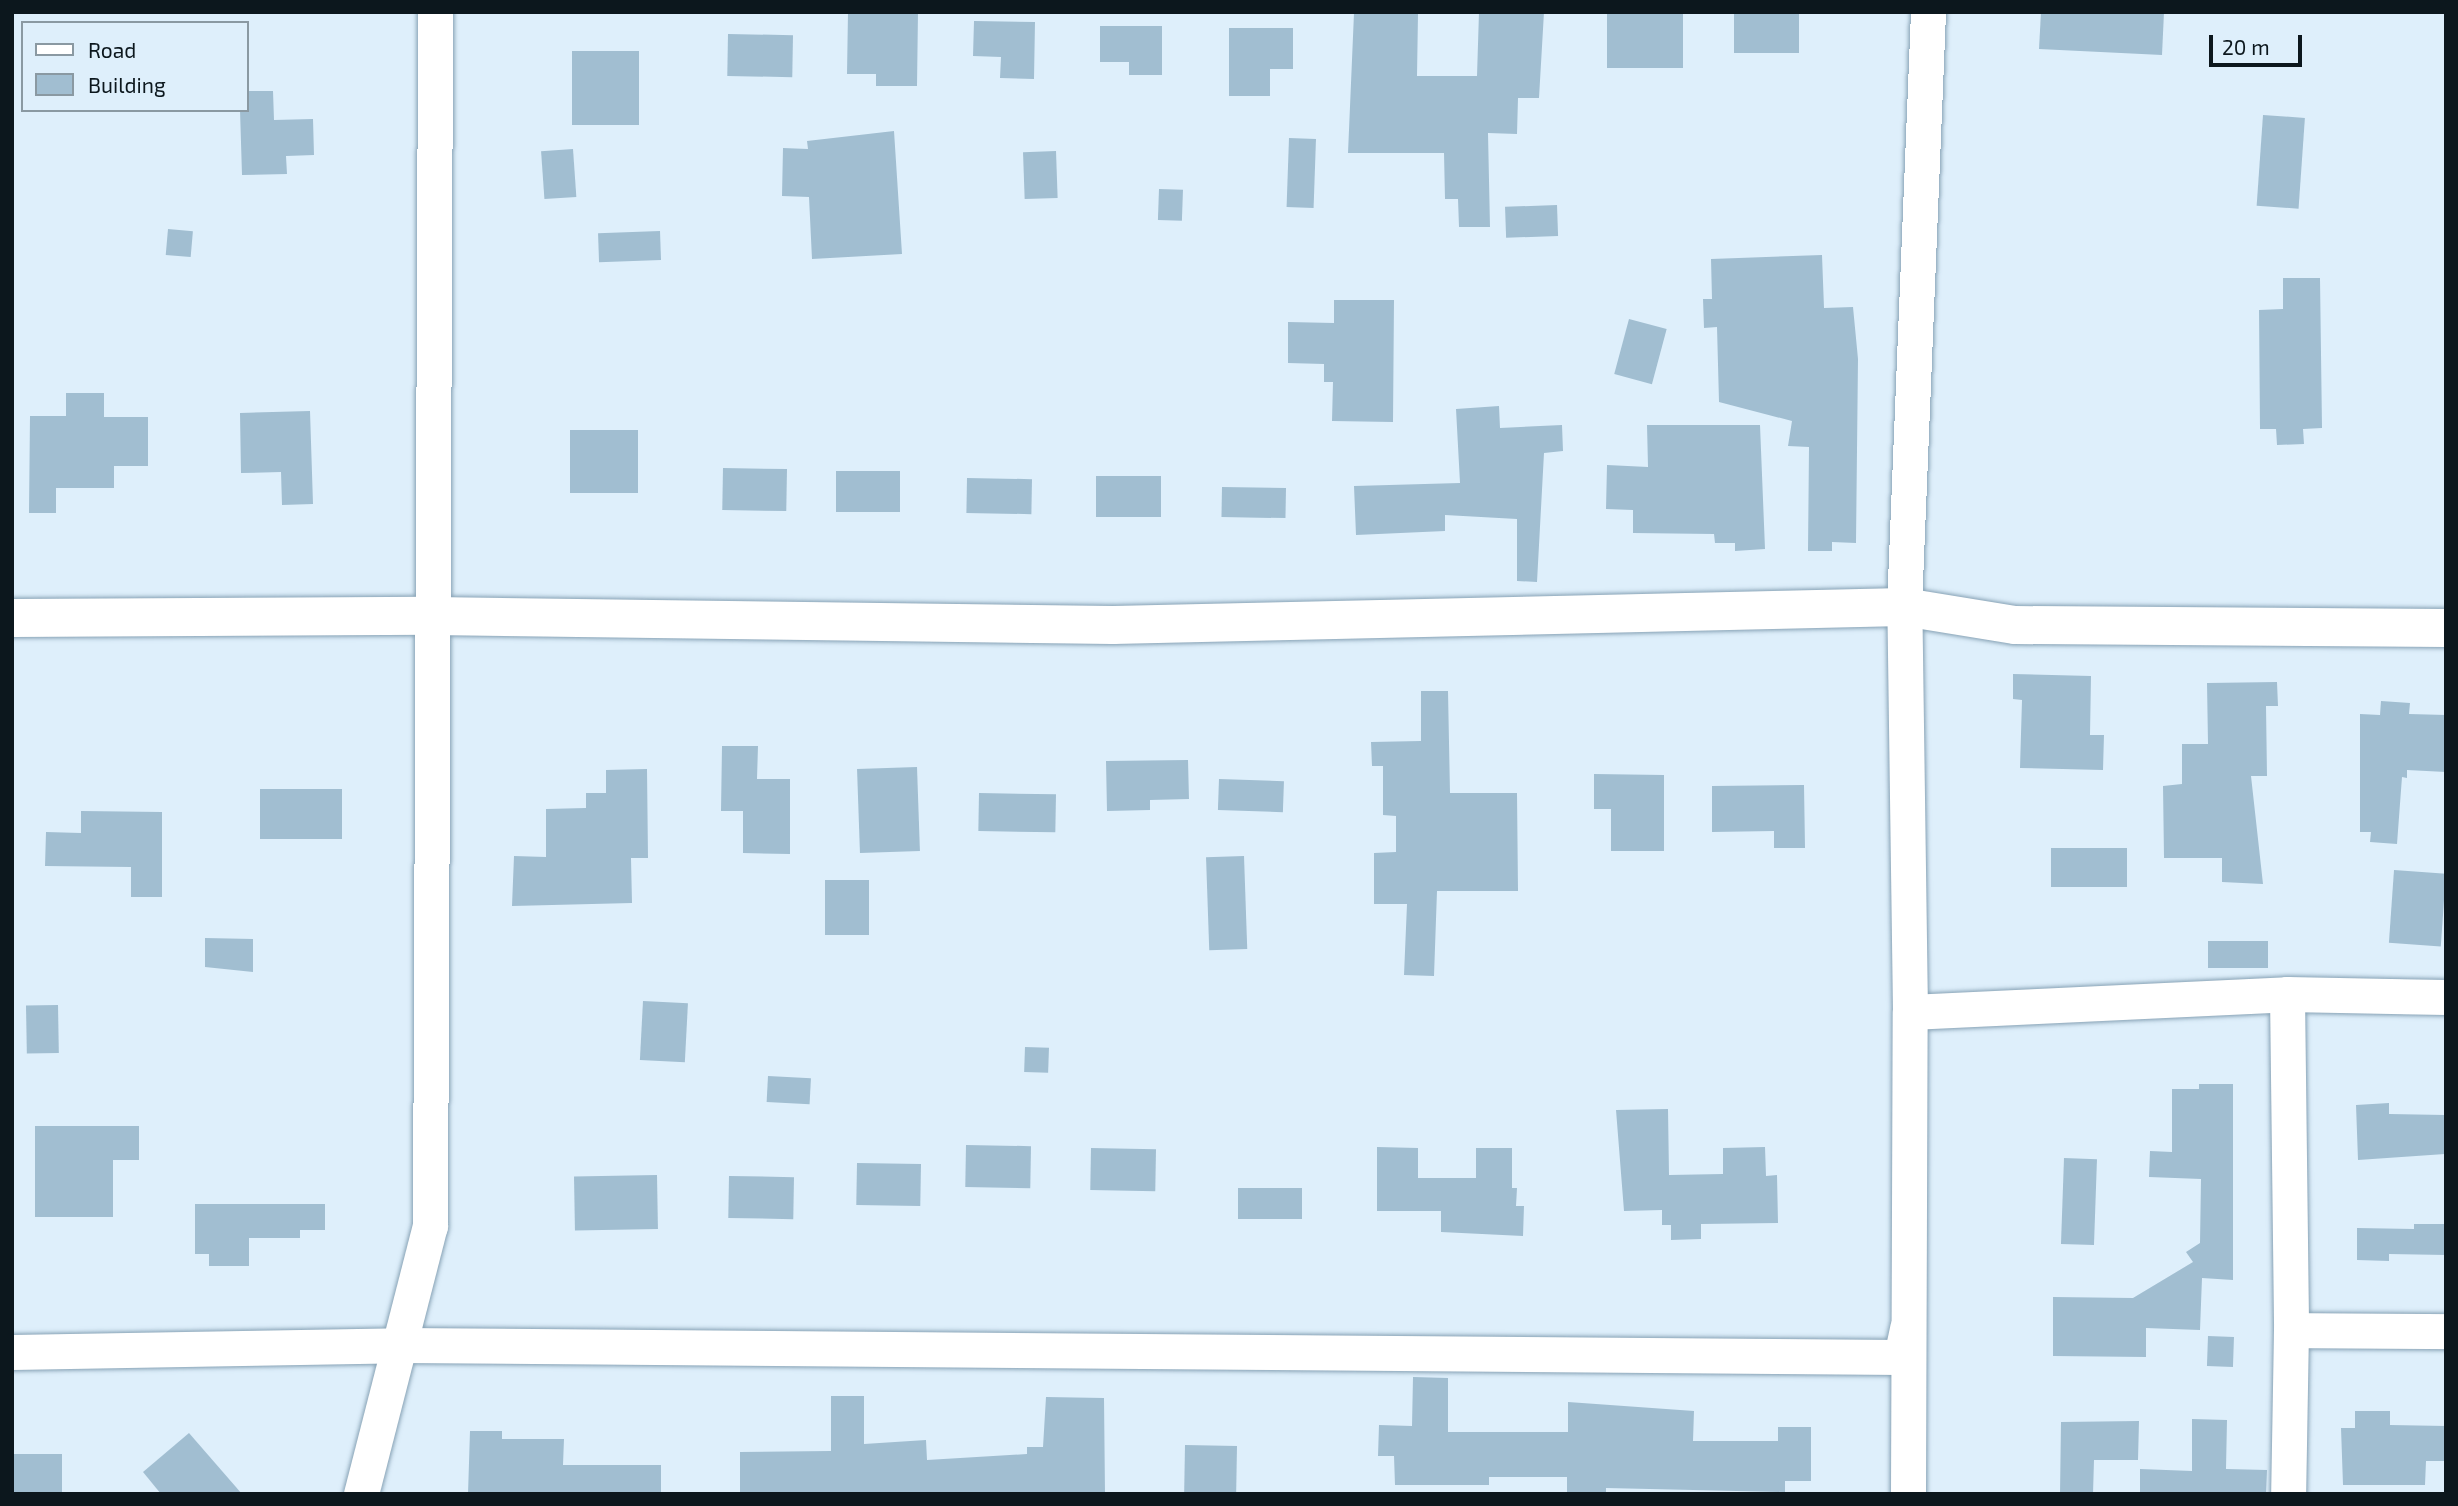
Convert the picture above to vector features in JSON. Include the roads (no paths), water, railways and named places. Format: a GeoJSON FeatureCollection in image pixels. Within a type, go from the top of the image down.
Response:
{"type":"FeatureCollection","features":[{"type":"Feature","properties":{"kind":"street"},"geometry":{"type":"LineString","coordinates":[[361,1494],[430,1226],[435,12]]}},
{"type":"Feature","properties":{"kind":"street"},"geometry":{"type":"LineString","coordinates":[[1908,1494],[1910,1012],[1904,607],[1928,12]]}},
{"type":"Feature","properties":{"kind":"street"},"geometry":{"type":"LineString","coordinates":[[12,618],[432,616],[1113,625],[1904,607],[2015,625],[2446,628]]}},
{"type":"Feature","properties":{"kind":"street"},"geometry":{"type":"LineString","coordinates":[[1910,1012],[2287,994],[2446,997]]}},
{"type":"Feature","properties":{"kind":"street"},"geometry":{"type":"LineString","coordinates":[[2287,994],[2291,1330],[2288,1494]]}},
{"type":"Feature","properties":{"kind":"street"},"geometry":{"type":"LineString","coordinates":[[12,1352],[401,1345],[1901,1357],[1907,1328]]}},
{"type":"Feature","properties":{"kind":"street"},"geometry":{"type":"LineString","coordinates":[[2291,1330],[2446,1331]]}}]}
